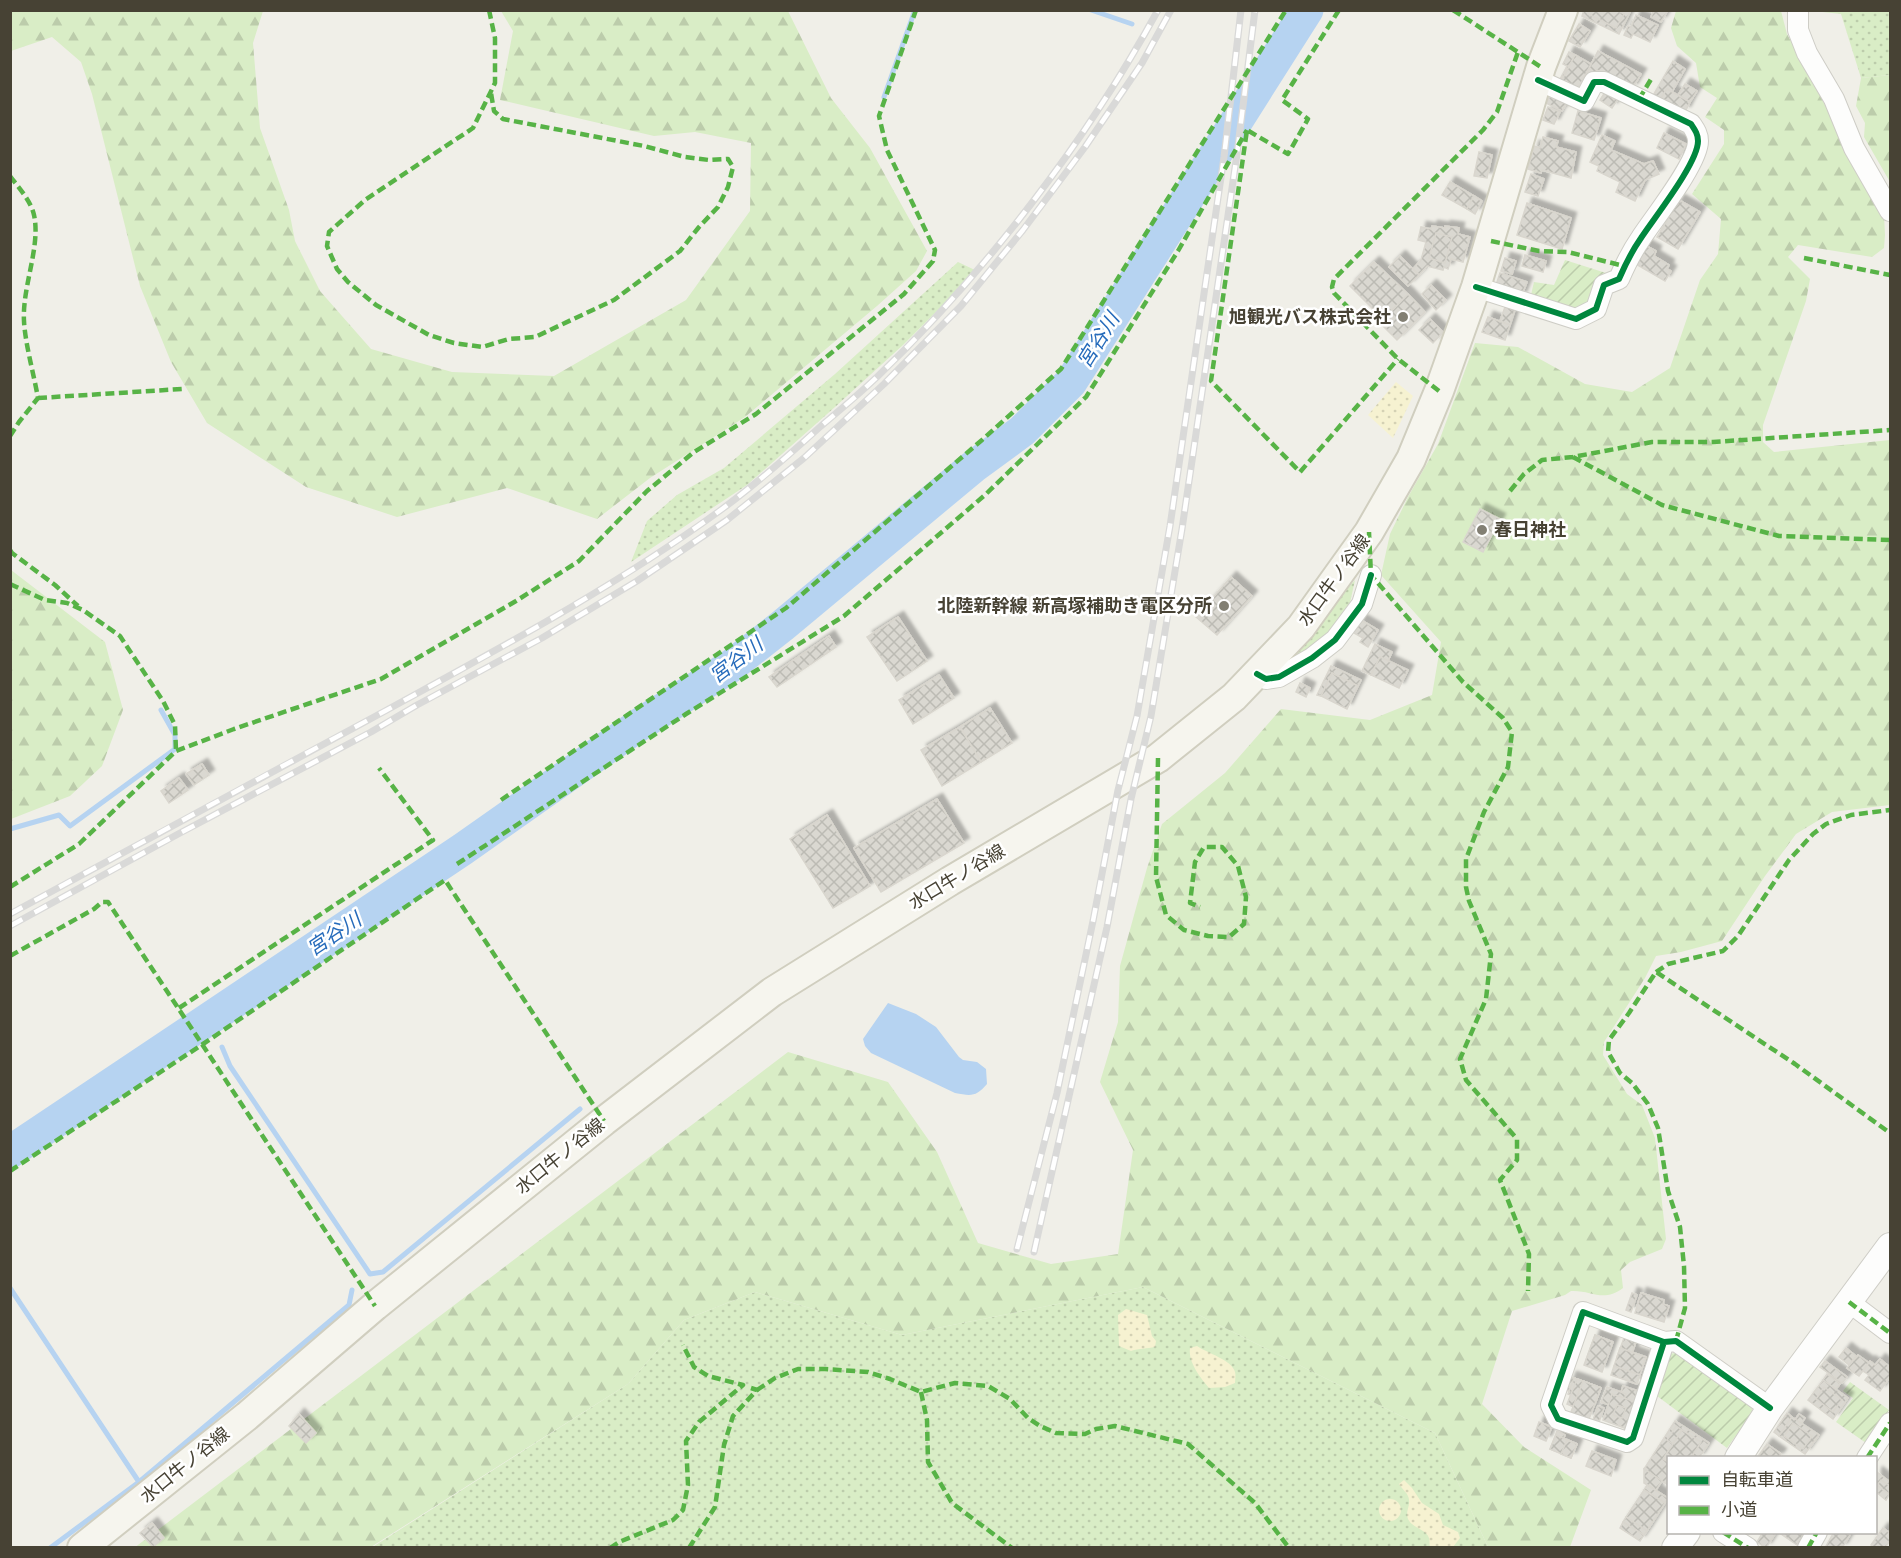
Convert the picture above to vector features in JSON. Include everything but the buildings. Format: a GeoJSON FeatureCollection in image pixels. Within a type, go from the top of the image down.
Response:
{"type":"FeatureCollection","features":[{"type":"Feature","properties":{"kind":"main road","name":"水口牛ノ谷線"},"geometry":{"type":"LineString","coordinates":[[82,1548],[247,1416],[375,1306],[604,1121],[772,992],[950,881],[1158,758],[1234,697],[1257,674],[1301,627],[1379,517],[1415,449],[1439,391],[1476,287],[1541,67],[1563,10]]}},
{"type":"Feature","properties":{"kind":"street"},"geometry":{"type":"LineString","coordinates":[[1798,10],[1798,30],[1807,53],[1834,99],[1854,147],[1890,211]]}},
{"type":"Feature","properties":{"kind":"street"},"geometry":{"type":"LineString","coordinates":[[1476,287],[1576,319],[1596,309],[1604,285],[1619,279],[1640,239],[1693,160],[1696,152],[1698,142],[1696,131],[1691,124],[1604,82],[1594,82],[1584,101],[1538,80]]}},
{"type":"Feature","properties":{"kind":"street"},"geometry":{"type":"LineString","coordinates":[[1257,674],[1266,679],[1279,677],[1312,658],[1335,640],[1362,604],[1371,575]]}},
{"type":"Feature","properties":{"kind":"street"},"geometry":{"type":"LineString","coordinates":[[1739,1456],[1770,1408],[1890,1246]]}},
{"type":"Feature","properties":{"kind":"street"},"geometry":{"type":"LineString","coordinates":[[1849,1302],[1890,1334]]}},
{"type":"Feature","properties":{"kind":"street"},"geometry":{"type":"LineString","coordinates":[[1664,1342],[1633,1438],[1627,1442],[1558,1419],[1551,1406],[1582,1312],[1664,1342],[1676,1341],[1770,1408]]}},
{"type":"Feature","properties":{"kind":"street"},"geometry":{"type":"LineString","coordinates":[[1868,1456],[1890,1423]]}},
{"type":"Feature","properties":{"kind":"street"},"geometry":{"type":"LineString","coordinates":[[1675,1548],[1686,1534]]}},
{"type":"Feature","properties":{"kind":"street"},"geometry":{"type":"LineString","coordinates":[[1725,1534],[1748,1548]]}},
{"type":"Feature","properties":{"kind":"street"},"geometry":{"type":"LineString","coordinates":[[1808,1548],[1817,1534]]}},
{"type":"Feature","properties":{"kind":"green space"},"geometry":{"type":"Polygon","coordinates":[[[11,10],[263,11],[253,43],[260,128],[289,210],[295,241],[320,291],[371,349],[452,372],[554,376],[686,300],[750,211],[751,143],[695,132],[654,136],[500,100],[513,31],[501,11],[788,11],[831,98],[870,148],[927,251],[916,271],[745,417],[650,478],[597,519],[507,488],[397,517],[306,487],[207,423],[171,362],[140,286],[92,94],[81,62],[52,37],[11,51],[11,10]]]}},
{"type":"Feature","properties":{"kind":"green space"},"geometry":{"type":"Polygon","coordinates":[[[1676,11],[1781,11],[1787,34],[1884,215],[1884,248],[1872,257],[1798,245],[1788,257],[1810,279],[1806,301],[1763,425],[1763,442],[1774,452],[1890,440],[1890,805],[1832,812],[1796,834],[1722,941],[1656,956],[1645,978],[1604,1042],[1603,1055],[1627,1094],[1642,1105],[1655,1138],[1666,1239],[1662,1249],[1630,1262],[1621,1270],[1623,1288],[1616,1292],[1603,1295],[1571,1291],[1565,1295],[1512,1311],[1482,1404],[1524,1447],[1591,1490],[1570,1547],[1488,1547],[1435,1433],[1143,1287],[902,1335],[755,1292],[684,1320],[628,1384],[371,1547],[134,1548],[788,1052],[888,1082],[937,1152],[978,1243],[1051,1264],[1118,1254],[1133,1150],[1100,1082],[1118,1022],[1120,966],[1147,868],[1162,824],[1225,773],[1281,709],[1370,720],[1432,695],[1441,642],[1381,575],[1390,534],[1438,444],[1475,343],[1518,347],[1585,384],[1632,392],[1670,368],[1700,280],[1718,254],[1721,219],[1692,194],[1724,144],[1724,130],[1705,117],[1717,98],[1700,87],[1696,63],[1677,46],[1671,28],[1676,11]]]}},
{"type":"Feature","properties":{"kind":"green space"},"geometry":{"type":"Polygon","coordinates":[[[1813,11],[1890,11],[1890,75],[1861,78],[1841,14],[1813,11]]]}},
{"type":"Feature","properties":{"kind":"green space"},"geometry":{"type":"Polygon","coordinates":[[[1890,75],[1890,182],[1864,137],[1865,123],[1856,106],[1861,78],[1890,75]]]}},
{"type":"Feature","properties":{"kind":"green space"},"geometry":{"type":"Polygon","coordinates":[[[1565,260],[1606,273],[1591,306],[1576,315],[1530,299],[1534,282],[1554,285],[1565,260]]]}},
{"type":"Feature","properties":{"kind":"green space"},"geometry":{"type":"Polygon","coordinates":[[[958,262],[977,271],[903,345],[747,485],[631,562],[647,521],[677,495],[724,468],[835,374],[958,262]]]}},
{"type":"Feature","properties":{"kind":"green space"},"geometry":{"type":"Polygon","coordinates":[[[11,570],[105,642],[123,710],[102,766],[70,796],[11,819],[11,570]]]}},
{"type":"Feature","properties":{"kind":"green space"},"geometry":{"type":"Polygon","coordinates":[[[1355,580],[1350,603],[1343,617],[1319,648],[1279,664],[1355,580]]]}},
{"type":"Feature","properties":{"kind":"green space"},"geometry":{"type":"Polygon","coordinates":[[[1143,1287],[1435,1433],[1488,1547],[371,1548],[628,1384],[684,1320],[755,1292],[902,1335],[1143,1287]]]}},
{"type":"Feature","properties":{"kind":"green space"},"geometry":{"type":"Polygon","coordinates":[[[1680,1352],[1752,1404],[1752,1413],[1727,1448],[1653,1393],[1664,1355],[1680,1352]]]}},
{"type":"Feature","properties":{"kind":"green space"},"geometry":{"type":"Polygon","coordinates":[[[1850,1382],[1889,1410],[1866,1443],[1836,1422],[1853,1398],[1843,1391],[1850,1382]]]}},
{"type":"Feature","properties":{"kind":"sand"},"geometry":{"type":"Polygon","coordinates":[[[1396,382],[1413,396],[1393,438],[1368,415],[1396,382]]]}},
{"type":"Feature","properties":{"kind":"sand"},"geometry":{"type":"Polygon","coordinates":[[[1126,1309],[1147,1315],[1152,1336],[1156,1341],[1155,1347],[1131,1351],[1119,1346],[1118,1315],[1126,1309]]]}},
{"type":"Feature","properties":{"kind":"sand"},"geometry":{"type":"Polygon","coordinates":[[[1197,1346],[1229,1364],[1235,1372],[1235,1383],[1225,1387],[1209,1388],[1191,1359],[1190,1348],[1197,1346]]]}},
{"type":"Feature","properties":{"kind":"sand"},"geometry":{"type":"Polygon","coordinates":[[[1404,1480],[1422,1503],[1439,1514],[1443,1525],[1458,1532],[1460,1538],[1453,1547],[1430,1547],[1425,1532],[1410,1522],[1407,1514],[1409,1498],[1399,1484],[1404,1480]]]}},
{"type":"Feature","properties":{"kind":"sand"},"geometry":{"type":"Polygon","coordinates":[[[1390,1499],[1398,1502],[1401,1510],[1398,1518],[1390,1521],[1382,1518],[1379,1510],[1382,1502],[1390,1499]]]}},
{"type":"Feature","properties":{"kind":"water"},"geometry":{"type":"Polygon","coordinates":[[[888,1003],[916,1014],[936,1027],[959,1057],[963,1060],[977,1062],[986,1069],[987,1084],[973,1094],[955,1093],[871,1053],[863,1039],[888,1003]]]}},
{"type":"Feature","properties":{"kind":"waterway"},"geometry":{"type":"LineString","coordinates":[[884,97],[915,10]]}},
{"type":"Feature","properties":{"kind":"waterway"},"geometry":{"type":"LineString","coordinates":[[1091,10],[1132,24]]}},
{"type":"Feature","properties":{"kind":"waterway","name":"宮谷川"},"geometry":{"type":"LineString","coordinates":[[10,1152],[463,849],[639,725],[731,666],[973,467],[1022,431],[1071,382],[1307,10]]}},
{"type":"Feature","properties":{"kind":"waterway"},"geometry":{"type":"LineString","coordinates":[[10,829],[59,815],[70,826],[175,749],[175,735],[161,710]]}},
{"type":"Feature","properties":{"kind":"waterway"},"geometry":{"type":"LineString","coordinates":[[222,1047],[230,1066],[370,1274],[383,1272],[580,1109]]}},
{"type":"Feature","properties":{"kind":"waterway"},"geometry":{"type":"LineString","coordinates":[[10,1288],[139,1482]]}},
{"type":"Feature","properties":{"kind":"waterway"},"geometry":{"type":"LineString","coordinates":[[50,1548],[139,1482],[349,1305],[352,1290]]}},
{"type":"Feature","properties":{"kind":"railway"},"geometry":{"type":"LineString","coordinates":[[10,914],[554,617],[678,540],[745,492],[877,377],[917,337],[994,250],[1066,157],[1130,59],[1158,10]]}},
{"type":"Feature","properties":{"kind":"railway"},"geometry":{"type":"LineString","coordinates":[[10,926],[542,638],[637,581],[727,520],[804,458],[884,384],[961,306],[1023,230],[1085,147],[1142,63],[1171,10]]}},
{"type":"Feature","properties":{"kind":"railway"},"geometry":{"type":"LineString","coordinates":[[1017,1249],[1057,1093],[1118,790],[1137,716],[1170,526],[1224,157],[1241,10]]}},
{"type":"Feature","properties":{"kind":"railway"},"geometry":{"type":"LineString","coordinates":[[1034,1252],[1107,927],[1131,799],[1151,716],[1182,529],[1237,154],[1255,10]]}},
{"type":"Feature","properties":{"kind":"marked path"},"geometry":{"type":"LineString","coordinates":[[489,10],[495,38],[495,83],[473,128],[365,200],[329,232],[327,246],[337,269],[348,282],[376,305],[429,335],[454,343],[482,347],[509,339],[535,337],[614,300],[680,251],[718,207],[728,187],[733,167],[728,159],[709,160],[685,157],[644,146],[503,119],[494,111],[491,93]]}},
{"type":"Feature","properties":{"kind":"marked path"},"geometry":{"type":"LineString","coordinates":[[10,887],[79,844],[176,751],[381,679],[516,601],[579,561],[647,491],[694,452],[756,414],[904,294],[933,261],[935,250],[887,150],[879,116],[916,10]]}},
{"type":"Feature","properties":{"kind":"marked path"},"geometry":{"type":"LineString","coordinates":[[501,800],[786,608],[1061,369],[1286,10]]}},
{"type":"Feature","properties":{"kind":"marked path"},"geometry":{"type":"LineString","coordinates":[[1339,10],[1282,100],[1308,119],[1288,154],[1247,130],[1211,381],[1300,472],[1398,359]]}},
{"type":"Feature","properties":{"kind":"marked path"},"geometry":{"type":"LineString","coordinates":[[1453,10],[1541,67]]}},
{"type":"Feature","properties":{"kind":"marked path"},"geometry":{"type":"LineString","coordinates":[[1439,391],[1398,359],[1334,293],[1332,287],[1334,279],[1483,130],[1497,112],[1518,52]]}},
{"type":"Feature","properties":{"kind":"marked path"},"geometry":{"type":"LineString","coordinates":[[1639,99],[1653,76]]}},
{"type":"Feature","properties":{"kind":"marked path"},"geometry":{"type":"LineString","coordinates":[[457,864],[686,714],[844,616],[985,495],[1086,397],[1178,251],[1247,130]]}},
{"type":"Feature","properties":{"kind":"marked path"},"geometry":{"type":"LineString","coordinates":[[10,176],[27,200],[34,215],[35,240],[24,321],[38,398],[10,436]]}},
{"type":"Feature","properties":{"kind":"marked path"},"geometry":{"type":"LineString","coordinates":[[1491,241],[1539,251],[1568,252],[1624,266]]}},
{"type":"Feature","properties":{"kind":"marked path"},"geometry":{"type":"LineString","coordinates":[[1804,258],[1890,275]]}},
{"type":"Feature","properties":{"kind":"marked path"},"geometry":{"type":"LineString","coordinates":[[38,398],[182,389]]}},
{"type":"Feature","properties":{"kind":"marked path"},"geometry":{"type":"LineString","coordinates":[[1510,491],[1524,474],[1542,460],[1573,457],[1652,442],[1713,442],[1890,430]]}},
{"type":"Feature","properties":{"kind":"marked path"},"geometry":{"type":"LineString","coordinates":[[1573,457],[1662,505],[1779,536],[1890,540]]}},
{"type":"Feature","properties":{"kind":"marked path"},"geometry":{"type":"LineString","coordinates":[[1369,532],[1371,575],[1463,682],[1503,718],[1512,732],[1508,767],[1484,812],[1466,859],[1466,887],[1469,901],[1491,954],[1486,999],[1460,1059],[1466,1080],[1517,1139],[1517,1160],[1500,1180],[1529,1254],[1528,1291]]}},
{"type":"Feature","properties":{"kind":"marked path"},"geometry":{"type":"LineString","coordinates":[[10,550],[78,606]]}},
{"type":"Feature","properties":{"kind":"marked path"},"geometry":{"type":"LineString","coordinates":[[10,584],[45,600],[67,603],[83,610],[120,636],[163,701],[175,725],[176,751]]}},
{"type":"Feature","properties":{"kind":"marked path"},"geometry":{"type":"LineString","coordinates":[[1158,758],[1156,877],[1166,915],[1184,930],[1208,936],[1229,937],[1244,924],[1246,897],[1238,866],[1222,847],[1204,847],[1195,862],[1190,903],[1200,907]]}},
{"type":"Feature","properties":{"kind":"marked path"},"geometry":{"type":"LineString","coordinates":[[179,1008],[433,840],[379,768]]}},
{"type":"Feature","properties":{"kind":"marked path"},"geometry":{"type":"LineString","coordinates":[[1656,972],[1668,964],[1723,951],[1738,936],[1789,860],[1813,834],[1826,824],[1851,815],[1890,810]]}},
{"type":"Feature","properties":{"kind":"marked path"},"geometry":{"type":"LineString","coordinates":[[10,1171],[445,880],[604,1121]]}},
{"type":"Feature","properties":{"kind":"marked path"},"geometry":{"type":"LineString","coordinates":[[10,956],[94,909],[102,902],[108,902],[375,1306]]}},
{"type":"Feature","properties":{"kind":"marked path"},"geometry":{"type":"LineString","coordinates":[[1676,1341],[1685,1308],[1684,1266],[1680,1227],[1668,1191],[1658,1128],[1648,1104],[1632,1083],[1620,1073],[1608,1052],[1609,1040],[1656,972],[1795,1064],[1890,1133]]}},
{"type":"Feature","properties":{"kind":"marked path"},"geometry":{"type":"LineString","coordinates":[[1849,1302],[1890,1333]]}},
{"type":"Feature","properties":{"kind":"marked path"},"geometry":{"type":"LineString","coordinates":[[610,1548],[619,1542],[673,1520],[683,1510],[688,1485],[686,1441],[699,1422],[743,1385],[708,1376],[694,1367],[683,1345]]}},
{"type":"Feature","properties":{"kind":"marked path"},"geometry":{"type":"LineString","coordinates":[[757,1390],[775,1378],[798,1369],[868,1372],[921,1392],[955,1383],[988,1386],[1010,1399],[1028,1418],[1056,1433],[1085,1434],[1096,1429],[1115,1426],[1188,1444],[1255,1503],[1289,1548]]}},
{"type":"Feature","properties":{"kind":"marked path"},"geometry":{"type":"LineString","coordinates":[[689,1548],[715,1507],[724,1445],[733,1416],[757,1390],[751,1388]]}},
{"type":"Feature","properties":{"kind":"marked path"},"geometry":{"type":"LineString","coordinates":[[921,1392],[927,1420],[928,1462],[952,1503],[1012,1548]]}},
{"type":"Feature","properties":{"kind":"marked path"},"geometry":{"type":"LineString","coordinates":[[1868,1456],[1890,1423]]}},
{"type":"Feature","properties":{"kind":"marked path"},"geometry":{"type":"LineString","coordinates":[[1726,1534],[1748,1548]]}},
{"type":"Feature","properties":{"kind":"marked path"},"geometry":{"type":"LineString","coordinates":[[1808,1548],[1816,1534]]}},
{"type":"Feature","properties":{"kind":"cycle path"},"geometry":{"type":"LineString","coordinates":[[1476,287],[1576,319],[1596,309],[1604,285],[1619,279],[1635,248],[1683,176],[1696,151],[1698,141],[1691,124],[1604,82],[1594,82],[1584,101],[1538,80]]}},
{"type":"Feature","properties":{"kind":"cycle path"},"geometry":{"type":"LineString","coordinates":[[1257,674],[1266,679],[1279,677],[1312,658],[1335,640],[1362,604],[1371,575]]}},
{"type":"Feature","properties":{"kind":"cycle path"},"geometry":{"type":"LineString","coordinates":[[1664,1342],[1633,1438],[1627,1442],[1558,1419],[1551,1405],[1583,1312],[1664,1342],[1676,1341],[1770,1408]]}},
{"type":"Feature","properties":{"kind":"place","name":"旭観光バス株式会社"},"geometry":{"type":"Point","coordinates":[1403,317]}},
{"type":"Feature","properties":{"kind":"place","name":"春日神社"},"geometry":{"type":"Point","coordinates":[1482,530]}},
{"type":"Feature","properties":{"kind":"place","name":"北陸新幹線 新高塚補助き電区分所"},"geometry":{"type":"Point","coordinates":[1224,606]}}]}
